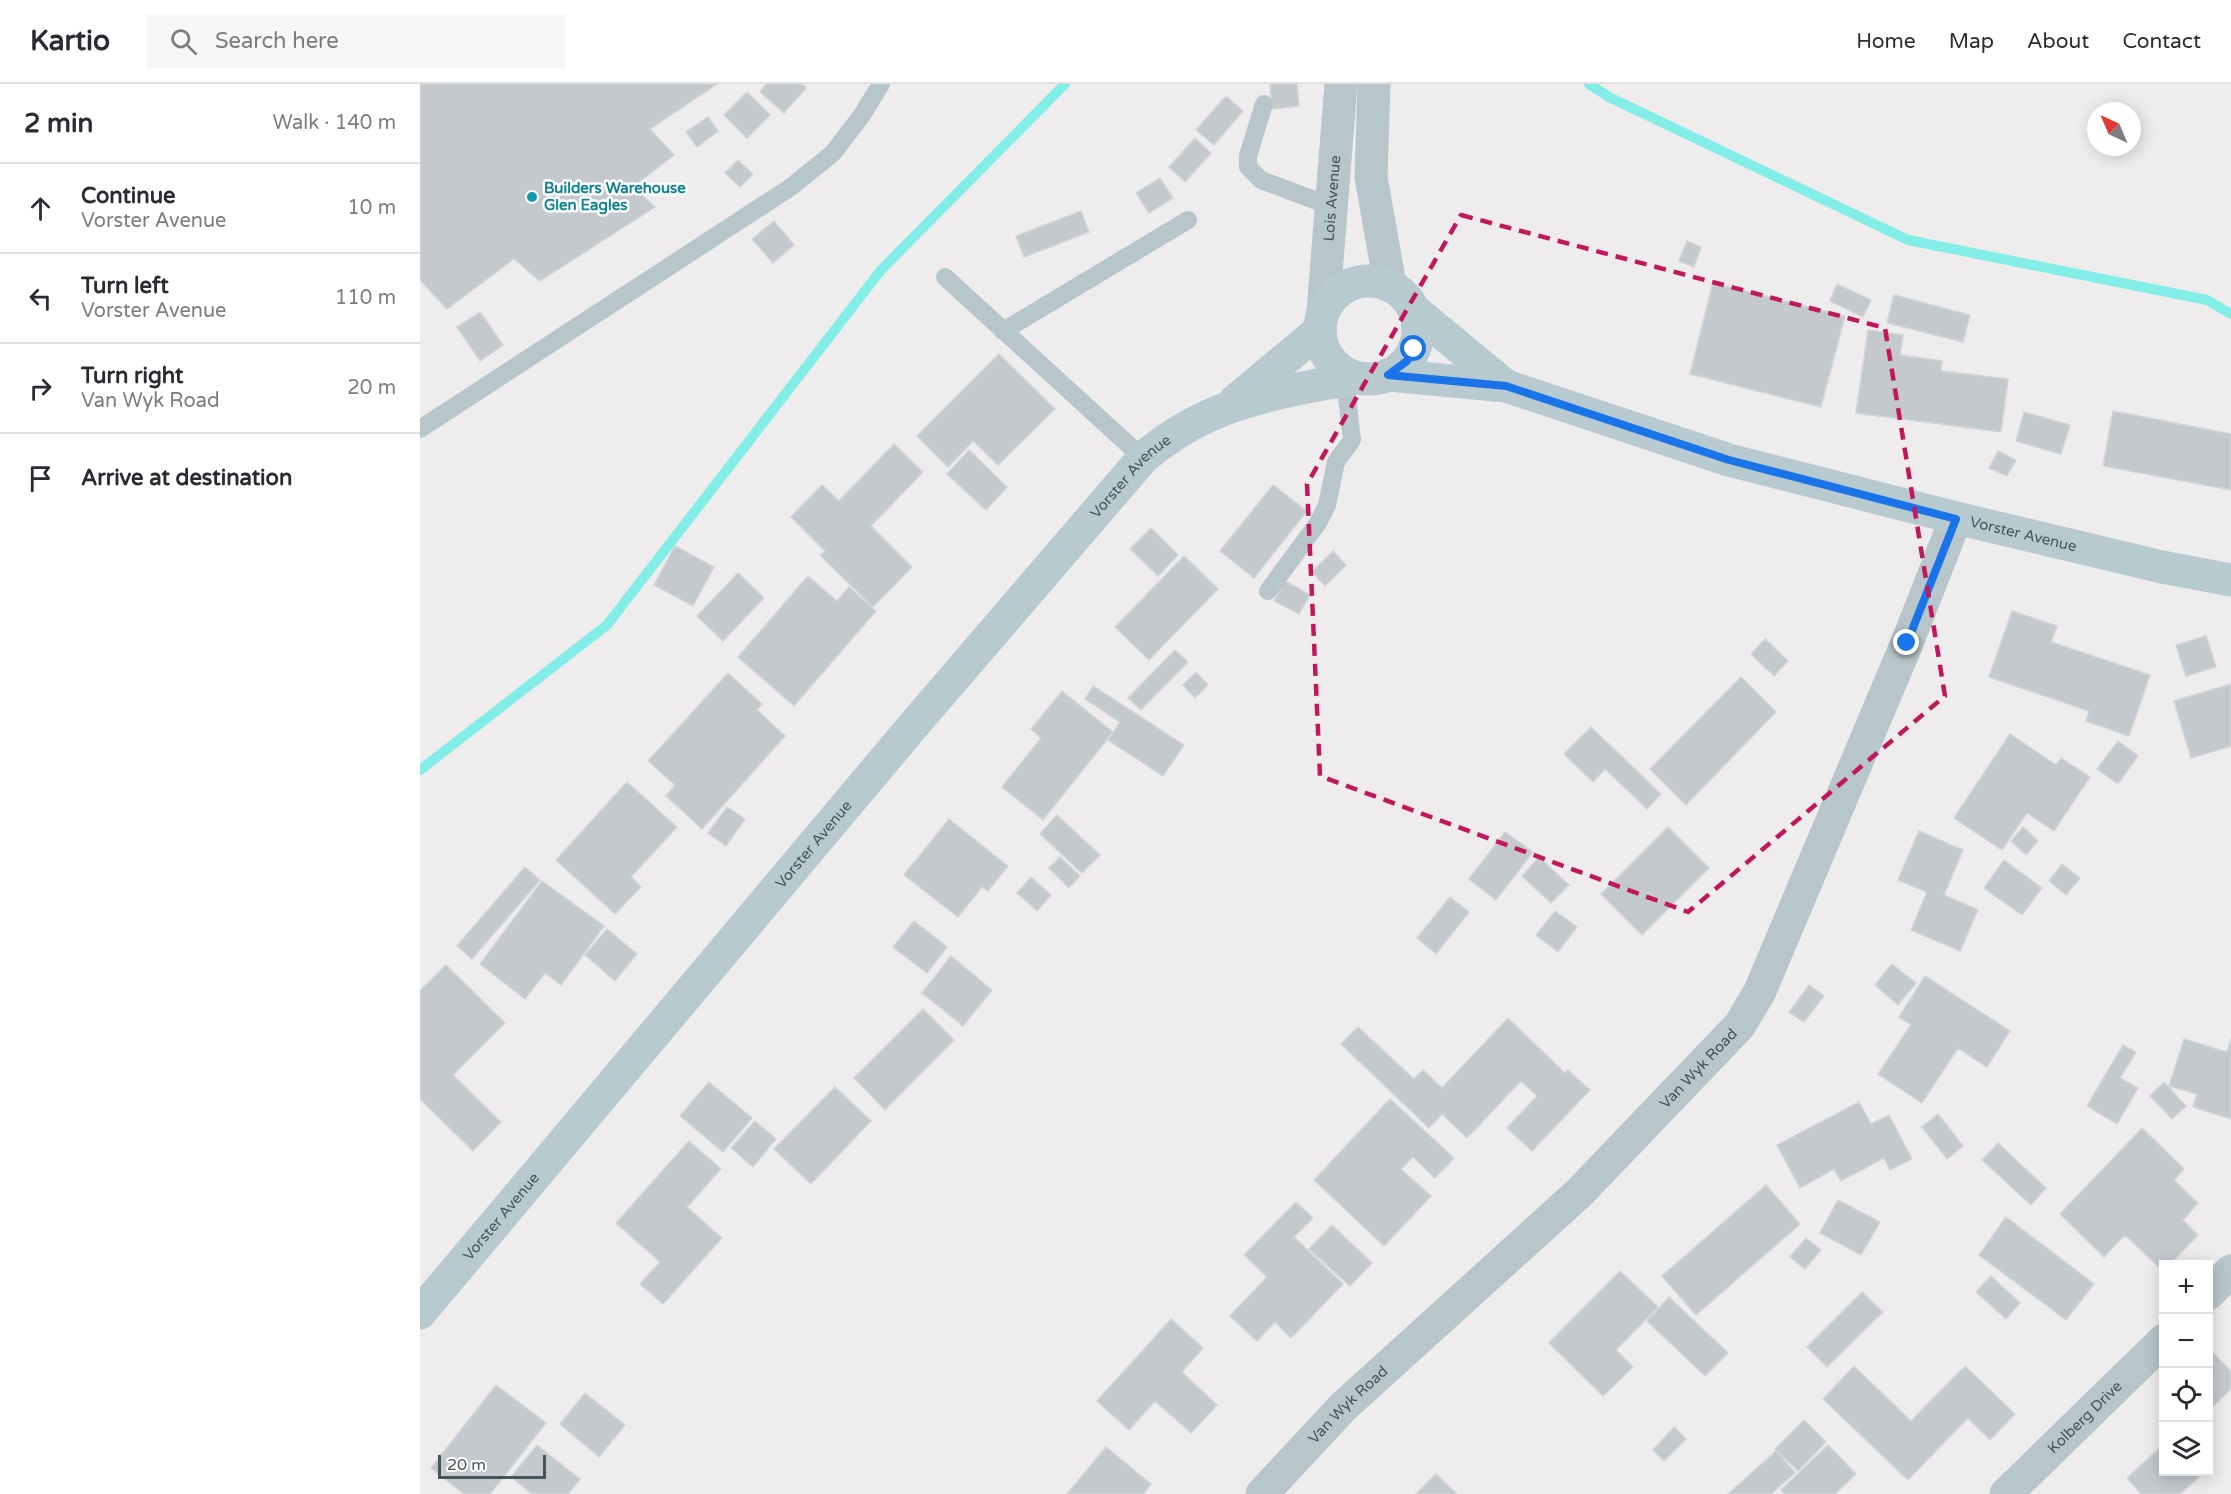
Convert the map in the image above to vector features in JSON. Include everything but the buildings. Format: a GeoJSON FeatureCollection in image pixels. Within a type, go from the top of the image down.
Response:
{"type":"FeatureCollection","features":[{"type":"Feature","properties":{"kind":"main road","name":"Vorster Avenue"},"geometry":{"type":"LineString","coordinates":[[1231,405],[1322,321],[1333,296],[1352,284],[1365,281],[1390,285],[1404,296],[1414,310],[1506,386]]}},
{"type":"Feature","properties":{"kind":"main road"},"geometry":{"type":"LineString","coordinates":[[1388,375],[1407,361],[1414,349],[1418,322],[1414,310]]}},
{"type":"Feature","properties":{"kind":"main road"},"geometry":{"type":"LineString","coordinates":[[1322,321],[1327,356],[1351,379]]}},
{"type":"Feature","properties":{"kind":"main road","name":"Vorster Avenue"},"geometry":{"type":"LineString","coordinates":[[420,1313],[912,727],[1143,458],[1183,428],[1231,405],[1351,379],[1378,378],[1388,375],[1506,386],[1729,460],[1956,519],[2162,567],[2231,580]]}},
{"type":"Feature","properties":{"kind":"street","name":"Lois Avenue"},"geometry":{"type":"LineString","coordinates":[[1322,321],[1333,207],[1341,84]]}},
{"type":"Feature","properties":{"kind":"street"},"geometry":{"type":"LineString","coordinates":[[1374,84],[1371,177],[1390,285]]}},
{"type":"Feature","properties":{"kind":"street","name":"Van Wyk Road"},"geometry":{"type":"LineString","coordinates":[[1262,1494],[1343,1407],[1579,1193],[1740,1025],[1760,992],[1907,643],[1956,519]]}},
{"type":"Feature","properties":{"kind":"street"},"geometry":{"type":"LineString","coordinates":[[2213,1289],[2231,1271]]}},
{"type":"Feature","properties":{"kind":"street","name":"Kolberg Drive"},"geometry":{"type":"LineString","coordinates":[[2006,1494],[2159,1344]]}},
{"type":"Feature","properties":{"kind":"lane"},"geometry":{"type":"LineString","coordinates":[[420,429],[791,187],[833,153],[862,115],[881,84]]}},
{"type":"Feature","properties":{"kind":"lane"},"geometry":{"type":"LineString","coordinates":[[1264,104],[1248,156],[1248,167],[1253,175],[1333,207]]}},
{"type":"Feature","properties":{"kind":"lane"},"geometry":{"type":"LineString","coordinates":[[1003,332],[1188,220]]}},
{"type":"Feature","properties":{"kind":"lane"},"geometry":{"type":"LineString","coordinates":[[945,278],[1143,458]]}},
{"type":"Feature","properties":{"kind":"lane"},"geometry":{"type":"LineString","coordinates":[[1268,591],[1318,523],[1327,506],[1336,462],[1352,440],[1351,379]]}},
{"type":"Feature","properties":{"kind":"highlighted area"},"geometry":{"type":"Polygon","coordinates":[[[1461,215],[1885,328],[1945,696],[1688,912],[1320,776],[1307,484],[1461,215]]]}},
{"type":"Feature","properties":{"kind":"waterway"},"geometry":{"type":"LineString","coordinates":[[420,770],[607,625],[881,270],[1065,84]]}},
{"type":"Feature","properties":{"kind":"waterway"},"geometry":{"type":"LineString","coordinates":[[1589,84],[1609,97],[1908,240],[2207,300],[2231,314]]}},
{"type":"Feature","properties":{"kind":"place","name":"Builders Warehouse Glen Eagles"},"geometry":{"type":"Point","coordinates":[532,197]}},
{"type":"Feature","properties":{"kind":"route"},"geometry":{"type":"LineString","coordinates":[[1414,349],[1407,361],[1388,375],[1506,386],[1729,460],[1956,519],[1907,643]]}}]}
